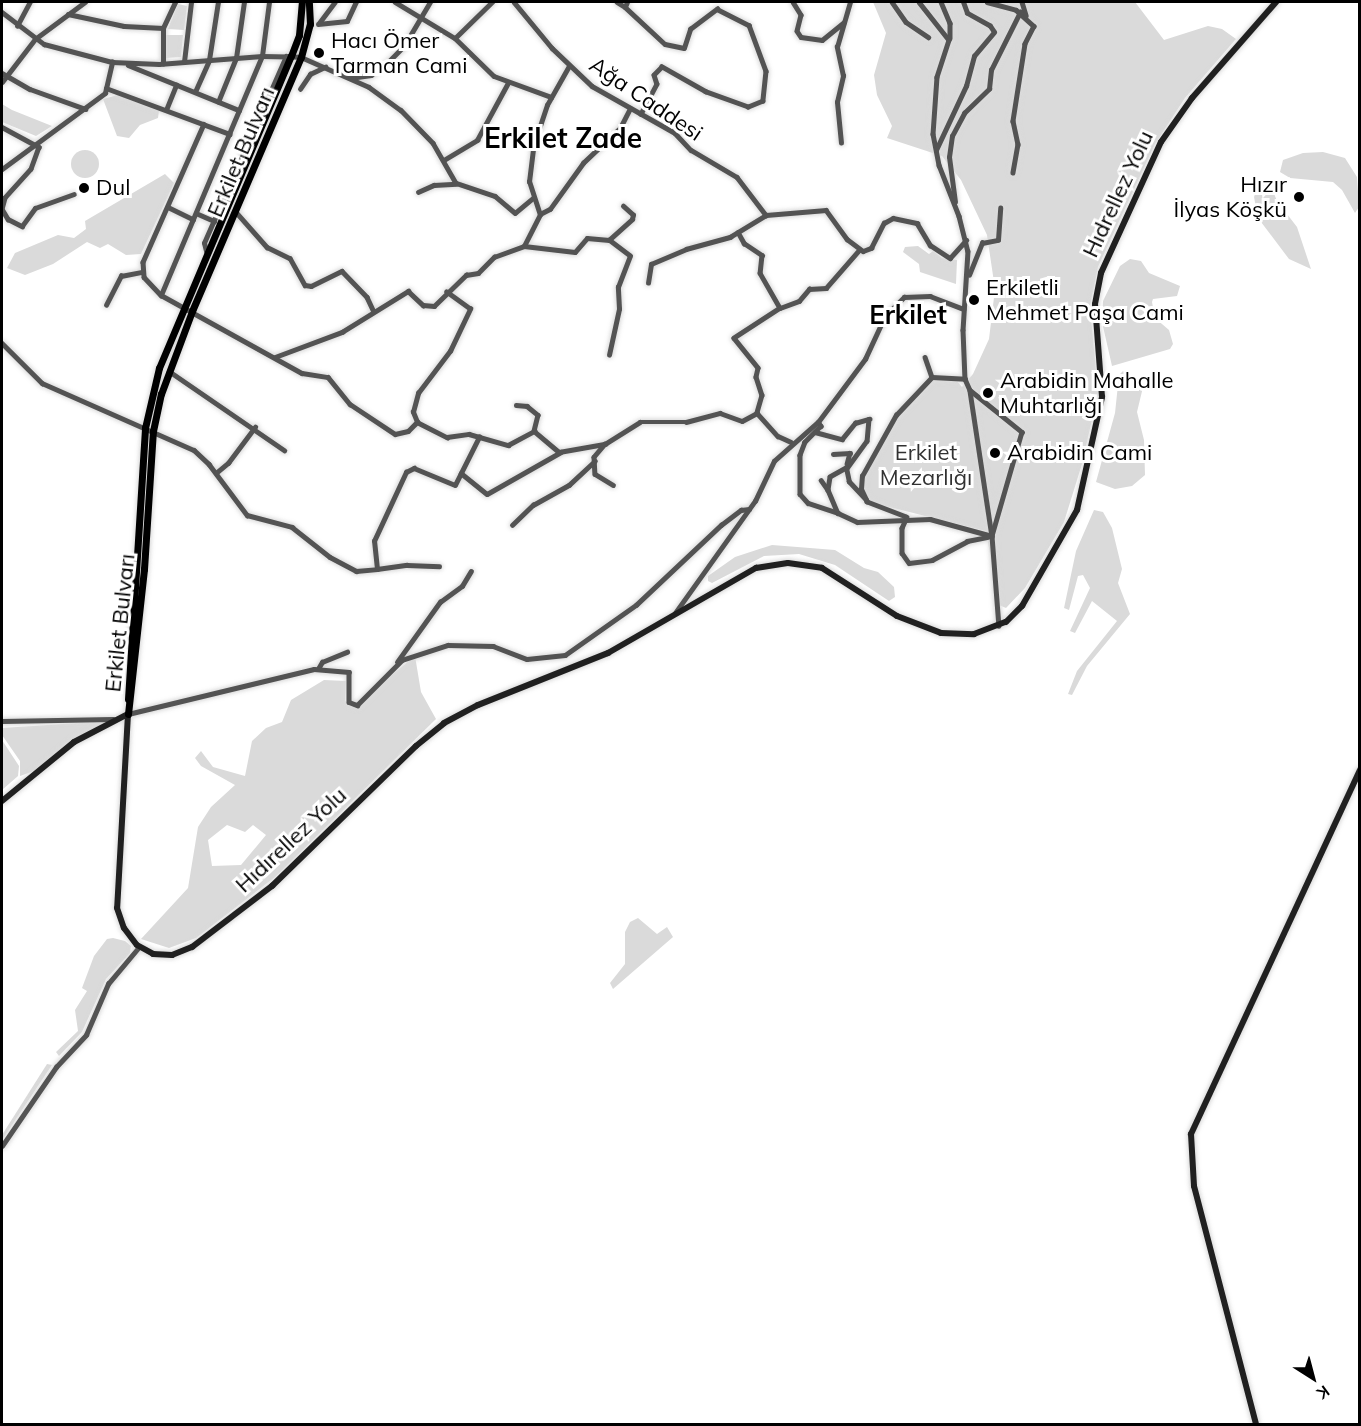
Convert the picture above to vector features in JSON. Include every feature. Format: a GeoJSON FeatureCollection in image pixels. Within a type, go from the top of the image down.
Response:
{"type":"FeatureCollection","features":[{"type":"Feature","properties":{"kind":"main road","name":"Erkilet Bulvarı"},"geometry":{"type":"LineString","coordinates":[[128,714],[153,431],[188,310],[288,56],[299,35],[302,2]]}},
{"type":"Feature","properties":{"kind":"main road","name":"Erkilet Bulvarı"},"geometry":{"type":"LineString","coordinates":[[128,714],[127,682],[145,428],[159,368],[236,212],[301,57],[309,24],[309,2]]}},
{"type":"Feature","properties":{"kind":"street"},"geometry":{"type":"LineString","coordinates":[[17,26],[30,2]]}},
{"type":"Feature","properties":{"kind":"street"},"geometry":{"type":"LineString","coordinates":[[2,82],[4,75],[35,39],[85,2]]}},
{"type":"Feature","properties":{"kind":"street"},"geometry":{"type":"LineString","coordinates":[[163,64],[163,28],[175,2]]}},
{"type":"Feature","properties":{"kind":"street"},"geometry":{"type":"LineString","coordinates":[[184,63],[191,2]]}},
{"type":"Feature","properties":{"kind":"street"},"geometry":{"type":"LineString","coordinates":[[195,92],[209,60],[218,2]]}},
{"type":"Feature","properties":{"kind":"street"},"geometry":{"type":"LineString","coordinates":[[218,102],[236,58],[244,2]]}},
{"type":"Feature","properties":{"kind":"street"},"geometry":{"type":"LineString","coordinates":[[161,295],[262,56],[269,2]]}},
{"type":"Feature","properties":{"kind":"street"},"geometry":{"type":"LineString","coordinates":[[318,24],[335,2]]}},
{"type":"Feature","properties":{"kind":"street"},"geometry":{"type":"LineString","coordinates":[[309,24],[347,21],[356,2]]}},
{"type":"Feature","properties":{"kind":"street"},"geometry":{"type":"LineString","coordinates":[[395,2],[455,38],[473,58],[508,83],[551,98]]}},
{"type":"Feature","properties":{"kind":"street"},"geometry":{"type":"LineString","coordinates":[[349,78],[370,75],[388,62],[404,46],[430,2]]}},
{"type":"Feature","properties":{"kind":"street"},"geometry":{"type":"LineString","coordinates":[[455,38],[492,2]]}},
{"type":"Feature","properties":{"kind":"street","name":"Ağa Caddesi"},"geometry":{"type":"LineString","coordinates":[[514,2],[569,66],[597,90],[641,114],[737,177],[766,214]]}},
{"type":"Feature","properties":{"kind":"street"},"geometry":{"type":"LineString","coordinates":[[617,2],[626,4],[665,44],[684,48],[690,29],[717,9],[749,26],[766,71],[763,100],[751,107],[706,92],[662,67],[654,75],[657,84],[641,114]]}},
{"type":"Feature","properties":{"kind":"street"},"geometry":{"type":"LineString","coordinates":[[793,2],[801,15],[797,31],[801,37],[822,40],[844,22]]}},
{"type":"Feature","properties":{"kind":"street"},"geometry":{"type":"LineString","coordinates":[[841,143],[837,102],[843,76],[837,47],[850,2]]}},
{"type":"Feature","properties":{"kind":"street"},"geometry":{"type":"LineString","coordinates":[[892,2],[906,22],[928,37]]}},
{"type":"Feature","properties":{"kind":"street"},"geometry":{"type":"LineString","coordinates":[[919,2],[949,40]]}},
{"type":"Feature","properties":{"kind":"street"},"geometry":{"type":"LineString","coordinates":[[941,2],[950,23],[949,40],[937,76],[933,127],[935,153],[966,240],[968,276],[964,309],[965,379],[970,390],[992,536],[999,626]]}},
{"type":"Feature","properties":{"kind":"street"},"geometry":{"type":"LineString","coordinates":[[935,153],[966,86],[974,56],[994,32],[990,26],[967,13],[963,2]]}},
{"type":"Feature","properties":{"kind":"street"},"geometry":{"type":"LineString","coordinates":[[987,2],[1020,12],[1028,17]]}},
{"type":"Feature","properties":{"kind":"street"},"geometry":{"type":"LineString","coordinates":[[1013,173],[1018,144],[1013,125],[1021,67],[1025,44],[1034,28],[1022,2]]}},
{"type":"Feature","properties":{"kind":"street","name":"Hıdrellez Yolu"},"geometry":{"type":"LineString","coordinates":[[671,619],[747,572],[788,563],[832,572],[897,616],[927,630],[968,635],[999,626],[1020,610],[1077,510],[1102,396],[1095,304],[1101,273],[1161,141],[1192,98],[1276,2]]}},
{"type":"Feature","properties":{"kind":"street"},"geometry":{"type":"LineString","coordinates":[[2,12],[35,39],[112,62],[163,64],[262,56],[301,57],[349,78],[401,110],[444,159],[458,184]]}},
{"type":"Feature","properties":{"kind":"street"},"geometry":{"type":"LineString","coordinates":[[956,208],[950,157],[952,136],[964,113],[989,89],[991,70],[1020,12]]}},
{"type":"Feature","properties":{"kind":"street"},"geometry":{"type":"LineString","coordinates":[[68,14],[124,26],[163,28]]}},
{"type":"Feature","properties":{"kind":"street"},"geometry":{"type":"LineString","coordinates":[[208,257],[204,243],[288,56]]}},
{"type":"Feature","properties":{"kind":"street"},"geometry":{"type":"LineString","coordinates":[[2,169],[86,109],[106,88],[112,62]]}},
{"type":"Feature","properties":{"kind":"street"},"geometry":{"type":"LineString","coordinates":[[123,63],[239,110]]}},
{"type":"Feature","properties":{"kind":"street"},"geometry":{"type":"LineString","coordinates":[[540,214],[529,182],[532,153],[551,98],[569,66]]}},
{"type":"Feature","properties":{"kind":"street"},"geometry":{"type":"LineString","coordinates":[[300,89],[310,74],[325,67]]}},
{"type":"Feature","properties":{"kind":"street"},"geometry":{"type":"LineString","coordinates":[[4,75],[86,109]]}},
{"type":"Feature","properties":{"kind":"street"},"geometry":{"type":"LineString","coordinates":[[444,159],[477,140],[508,83]]}},
{"type":"Feature","properties":{"kind":"street"},"geometry":{"type":"LineString","coordinates":[[166,110],[177,85]]}},
{"type":"Feature","properties":{"kind":"street"},"geometry":{"type":"LineString","coordinates":[[106,88],[230,134]]}},
{"type":"Feature","properties":{"kind":"street"},"geometry":{"type":"LineString","coordinates":[[524,246],[540,214],[550,209],[583,163],[620,128],[630,108]]}},
{"type":"Feature","properties":{"kind":"street"},"geometry":{"type":"LineString","coordinates":[[142,272],[204,124]]}},
{"type":"Feature","properties":{"kind":"street"},"geometry":{"type":"LineString","coordinates":[[2,127],[38,143]]}},
{"type":"Feature","properties":{"kind":"street"},"geometry":{"type":"LineString","coordinates":[[38,143],[33,165],[6,196],[4,215],[22,226],[35,208],[74,194]]}},
{"type":"Feature","properties":{"kind":"street"},"geometry":{"type":"LineString","coordinates":[[418,192],[439,184],[458,184],[495,196],[515,213],[533,198]]}},
{"type":"Feature","properties":{"kind":"street"},"geometry":{"type":"LineString","coordinates":[[609,240],[632,219],[633,215],[623,206]]}},
{"type":"Feature","properties":{"kind":"street"},"geometry":{"type":"LineString","coordinates":[[168,207],[214,221]]}},
{"type":"Feature","properties":{"kind":"street"},"geometry":{"type":"LineString","coordinates":[[968,276],[982,243],[998,241],[1000,208]]}},
{"type":"Feature","properties":{"kind":"street"},"geometry":{"type":"LineString","coordinates":[[648,283],[651,264],[738,232],[766,214],[826,210],[859,250]]}},
{"type":"Feature","properties":{"kind":"street"},"geometry":{"type":"LineString","coordinates":[[236,212],[267,248],[290,258],[305,285],[311,286],[342,271],[367,297],[373,310]]}},
{"type":"Feature","properties":{"kind":"street"},"geometry":{"type":"LineString","coordinates":[[461,473],[487,494],[561,452],[605,444],[640,422],[686,422],[720,413],[742,421],[757,413],[762,395],[756,377],[758,368],[734,338],[780,308],[799,302],[808,289],[826,288],[859,250],[869,249],[884,223],[893,218],[916,223],[934,249],[950,258],[966,240]]}},
{"type":"Feature","properties":{"kind":"street"},"geometry":{"type":"LineString","coordinates":[[738,232],[744,243],[762,255],[760,273],[780,308]]}},
{"type":"Feature","properties":{"kind":"street"},"geometry":{"type":"LineString","coordinates":[[275,357],[335,336],[373,310],[408,291],[428,306],[494,257],[524,246],[575,252],[587,238],[609,240],[630,256],[618,287],[619,309],[609,355]]}},
{"type":"Feature","properties":{"kind":"street"},"geometry":{"type":"LineString","coordinates":[[142,272],[161,295],[302,373],[328,377],[350,404],[395,434],[408,431],[417,422]]}},
{"type":"Feature","properties":{"kind":"street"},"geometry":{"type":"LineString","coordinates":[[106,304],[120,277],[142,272]]}},
{"type":"Feature","properties":{"kind":"street"},"geometry":{"type":"LineString","coordinates":[[447,292],[470,309],[450,351],[418,393],[413,411],[417,422],[447,437],[466,434],[508,445],[534,431],[538,415],[525,405],[516,405]]}},
{"type":"Feature","properties":{"kind":"street"},"geometry":{"type":"LineString","coordinates":[[671,619],[749,510],[766,472],[791,442],[818,422],[865,359],[885,316],[904,297],[930,296],[964,309]]}},
{"type":"Feature","properties":{"kind":"street"},"geometry":{"type":"LineString","coordinates":[[2,343],[38,381],[194,450],[216,472],[237,505],[250,517],[292,527],[330,557],[356,571],[407,565],[439,566]]}},
{"type":"Feature","properties":{"kind":"street"},"geometry":{"type":"LineString","coordinates":[[926,357],[932,377]]}},
{"type":"Feature","properties":{"kind":"street"},"geometry":{"type":"LineString","coordinates":[[169,371],[255,427],[284,450]]}},
{"type":"Feature","properties":{"kind":"street"},"geometry":{"type":"LineString","coordinates":[[866,501],[861,486],[864,473],[898,412],[932,377],[965,379]]}},
{"type":"Feature","properties":{"kind":"street"},"geometry":{"type":"LineString","coordinates":[[970,390],[1022,432],[992,536]]}},
{"type":"Feature","properties":{"kind":"street"},"geometry":{"type":"LineString","coordinates":[[757,413],[778,436],[791,442]]}},
{"type":"Feature","properties":{"kind":"street"},"geometry":{"type":"LineString","coordinates":[[815,432],[842,439],[855,423],[869,419],[867,441],[846,469],[830,477],[828,490]]}},
{"type":"Feature","properties":{"kind":"street"},"geometry":{"type":"LineString","coordinates":[[818,422],[821,425],[800,455],[800,494],[808,503],[866,525],[907,518],[930,519],[992,536]]}},
{"type":"Feature","properties":{"kind":"street"},"geometry":{"type":"LineString","coordinates":[[216,472],[228,464],[255,427]]}},
{"type":"Feature","properties":{"kind":"street"},"geometry":{"type":"LineString","coordinates":[[534,431],[553,450],[561,452]]}},
{"type":"Feature","properties":{"kind":"street"},"geometry":{"type":"LineString","coordinates":[[377,569],[374,541],[406,472],[414,468],[452,486],[479,437]]}},
{"type":"Feature","properties":{"kind":"street"},"geometry":{"type":"LineString","coordinates":[[512,525],[533,505],[569,485],[595,461],[605,444]]}},
{"type":"Feature","properties":{"kind":"street"},"geometry":{"type":"LineString","coordinates":[[833,454],[851,454],[846,469],[849,482],[866,501],[907,518]]}},
{"type":"Feature","properties":{"kind":"street"},"geometry":{"type":"LineString","coordinates":[[595,461],[595,474],[613,485]]}},
{"type":"Feature","properties":{"kind":"street"},"geometry":{"type":"LineString","coordinates":[[821,480],[838,513]]}},
{"type":"Feature","properties":{"kind":"street"},"geometry":{"type":"LineString","coordinates":[[394,666],[416,653],[453,645],[493,646],[527,659],[570,653],[636,605],[721,525],[741,510],[749,510]]}},
{"type":"Feature","properties":{"kind":"street"},"geometry":{"type":"LineString","coordinates":[[907,518],[902,528],[902,553],[909,563],[932,560],[967,541],[992,536]]}},
{"type":"Feature","properties":{"kind":"street"},"geometry":{"type":"LineString","coordinates":[[2,801],[56,754],[113,719],[128,714],[318,669],[349,672],[348,694],[355,705],[369,696],[394,666],[440,602],[462,586],[471,570]]}},
{"type":"Feature","properties":{"kind":"street","name":"Hıdırellez Yolu"},"geometry":{"type":"LineString","coordinates":[[139,946],[158,955],[177,954],[229,921],[287,873],[416,746],[459,714],[598,658],[671,619]]}},
{"type":"Feature","properties":{"kind":"street"},"geometry":{"type":"LineString","coordinates":[[318,669],[322,662],[347,652]]}},
{"type":"Feature","properties":{"kind":"street"},"geometry":{"type":"LineString","coordinates":[[2,1146],[56,1067],[86,1035],[108,984],[139,946],[124,928],[116,904],[128,714]]}},
{"type":"Feature","properties":{"kind":"street"},"geometry":{"type":"LineString","coordinates":[[2,721],[113,719]]}},
{"type":"Feature","properties":{"kind":"street"},"geometry":{"type":"LineString","coordinates":[[1256,1425],[1194,1186],[1191,1134],[1359,770]]}},
{"type":"Feature","properties":{"kind":"green space","name":"Erkilet Mezarlığı"},"geometry":{"type":"Polygon","coordinates":[[[873,2],[1135,2],[1164,40],[1208,26],[1222,29],[1236,39],[1185,98],[1155,144],[1098,267],[1090,306],[1098,393],[1082,464],[1064,522],[1025,588],[1006,608],[999,605],[986,531],[873,503],[863,496],[860,481],[894,418],[934,378],[957,381],[962,387],[973,374],[989,339],[995,289],[987,235],[961,180],[942,156],[887,138],[892,126],[877,95],[874,75],[886,33],[873,2]]]}},
{"type":"Feature","properties":{"kind":"green space"},"geometry":{"type":"Polygon","coordinates":[[[178,4],[187,6],[184,30],[168,29],[178,4]]]}},
{"type":"Feature","properties":{"kind":"green space"},"geometry":{"type":"Polygon","coordinates":[[[165,35],[183,35],[181,57],[166,58],[165,35]]]}},
{"type":"Feature","properties":{"kind":"green space"},"geometry":{"type":"Polygon","coordinates":[[[118,95],[159,111],[158,118],[140,125],[129,138],[117,136],[103,99],[118,95]]]}},
{"type":"Feature","properties":{"kind":"green space"},"geometry":{"type":"Polygon","coordinates":[[[2,104],[52,126],[36,136],[2,122],[2,104]]]}},
{"type":"Feature","properties":{"kind":"green space"},"geometry":{"type":"Polygon","coordinates":[[[85,150],[95,154],[99,164],[95,174],[85,178],[75,174],[71,164],[75,154],[85,150]]]}},
{"type":"Feature","properties":{"kind":"green space"},"geometry":{"type":"Polygon","coordinates":[[[1323,152],[1345,158],[1357,177],[1359,207],[1355,213],[1342,190],[1333,182],[1290,178],[1280,172],[1283,160],[1303,153],[1323,152]]]}},
{"type":"Feature","properties":{"kind":"green space"},"geometry":{"type":"Polygon","coordinates":[[[165,174],[174,183],[141,254],[126,255],[108,244],[100,248],[87,242],[53,264],[25,275],[7,268],[15,253],[58,235],[74,238],[86,229],[85,221],[165,174]]]}},
{"type":"Feature","properties":{"kind":"green space"},"geometry":{"type":"Polygon","coordinates":[[[1264,183],[1271,186],[1277,201],[1297,227],[1311,269],[1289,259],[1258,218],[1254,197],[1258,185],[1264,183]]]}},
{"type":"Feature","properties":{"kind":"green space"},"geometry":{"type":"Polygon","coordinates":[[[918,246],[929,254],[933,251],[942,258],[957,260],[956,284],[920,272],[919,264],[903,252],[905,247],[918,246]]]}},
{"type":"Feature","properties":{"kind":"green space"},"geometry":{"type":"Polygon","coordinates":[[[1130,259],[1141,261],[1149,273],[1180,286],[1177,296],[1153,299],[1152,302],[1155,318],[1169,330],[1173,344],[1170,349],[1112,366],[1102,322],[1103,301],[1120,266],[1130,259]]]}},
{"type":"Feature","properties":{"kind":"green space"},"geometry":{"type":"Polygon","coordinates":[[[1123,371],[1144,383],[1137,412],[1144,440],[1145,475],[1132,486],[1115,489],[1096,482],[1115,413],[1119,375],[1123,371]]]}},
{"type":"Feature","properties":{"kind":"green space"},"geometry":{"type":"Polygon","coordinates":[[[1094,510],[1103,512],[1112,528],[1122,569],[1118,583],[1130,614],[1087,666],[1072,695],[1068,694],[1077,671],[1117,621],[1092,601],[1075,633],[1070,631],[1090,588],[1083,575],[1078,576],[1069,610],[1064,608],[1076,551],[1094,510]]]}},
{"type":"Feature","properties":{"kind":"green space"},"geometry":{"type":"Polygon","coordinates":[[[772,545],[835,550],[864,568],[878,572],[894,587],[895,597],[889,601],[835,565],[799,554],[764,556],[712,583],[708,581],[708,576],[735,557],[772,545]]]}},
{"type":"Feature","properties":{"kind":"green space"},"geometry":{"type":"Polygon","coordinates":[[[415,656],[421,692],[436,719],[275,877],[196,938],[169,948],[141,939],[188,888],[198,827],[211,807],[235,785],[201,766],[195,758],[201,751],[213,767],[245,776],[252,741],[266,728],[282,722],[291,700],[324,680],[346,681],[345,701],[354,706],[415,656]],[[227,825],[208,840],[212,866],[241,865],[266,835],[253,825],[245,832],[227,825]]]}},
{"type":"Feature","properties":{"kind":"green space"},"geometry":{"type":"Polygon","coordinates":[[[105,723],[37,770],[20,776],[20,761],[2,735],[2,728],[105,723]]]}},
{"type":"Feature","properties":{"kind":"green space"},"geometry":{"type":"Polygon","coordinates":[[[2,740],[19,766],[18,776],[2,790],[2,740]]]}},
{"type":"Feature","properties":{"kind":"green space"},"geometry":{"type":"Polygon","coordinates":[[[638,918],[657,934],[667,927],[673,937],[613,989],[610,983],[625,964],[625,932],[630,922],[638,918]]]}},
{"type":"Feature","properties":{"kind":"green space"},"geometry":{"type":"Polygon","coordinates":[[[107,939],[125,941],[131,946],[130,953],[106,979],[82,1032],[59,1056],[56,1052],[78,1031],[75,1010],[87,991],[82,988],[94,956],[107,939]]]}},
{"type":"Feature","properties":{"kind":"green space"},"geometry":{"type":"Polygon","coordinates":[[[47,1064],[52,1065],[2,1140],[2,1135],[47,1064]]]}},
{"type":"Feature","properties":{"kind":"place","name":"Hacı Ömer Tarman Cami"},"geometry":{"type":"Point","coordinates":[319,53]}},
{"type":"Feature","properties":{"kind":"place","name":"Dul"},"geometry":{"type":"Point","coordinates":[84,188]}},
{"type":"Feature","properties":{"kind":"place","name":"Hızır İlyas Köşkü"},"geometry":{"type":"Point","coordinates":[1299,197]}},
{"type":"Feature","properties":{"kind":"place","name":"Erkiletli Mehmet Paşa Cami"},"geometry":{"type":"Point","coordinates":[974,300]}},
{"type":"Feature","properties":{"kind":"place","name":"Arabidin Mahalle Muhtarlığı"},"geometry":{"type":"Point","coordinates":[988,393]}},
{"type":"Feature","properties":{"kind":"place","name":"Arabidin Cami"},"geometry":{"type":"Point","coordinates":[995,453]}},
{"type":"Feature","properties":{"kind":"district","name":"Erkilet Zade"},"geometry":{"type":"Point","coordinates":[563,138]}},
{"type":"Feature","properties":{"kind":"district","name":"Erkilet"},"geometry":{"type":"Point","coordinates":[908,315]}}]}
